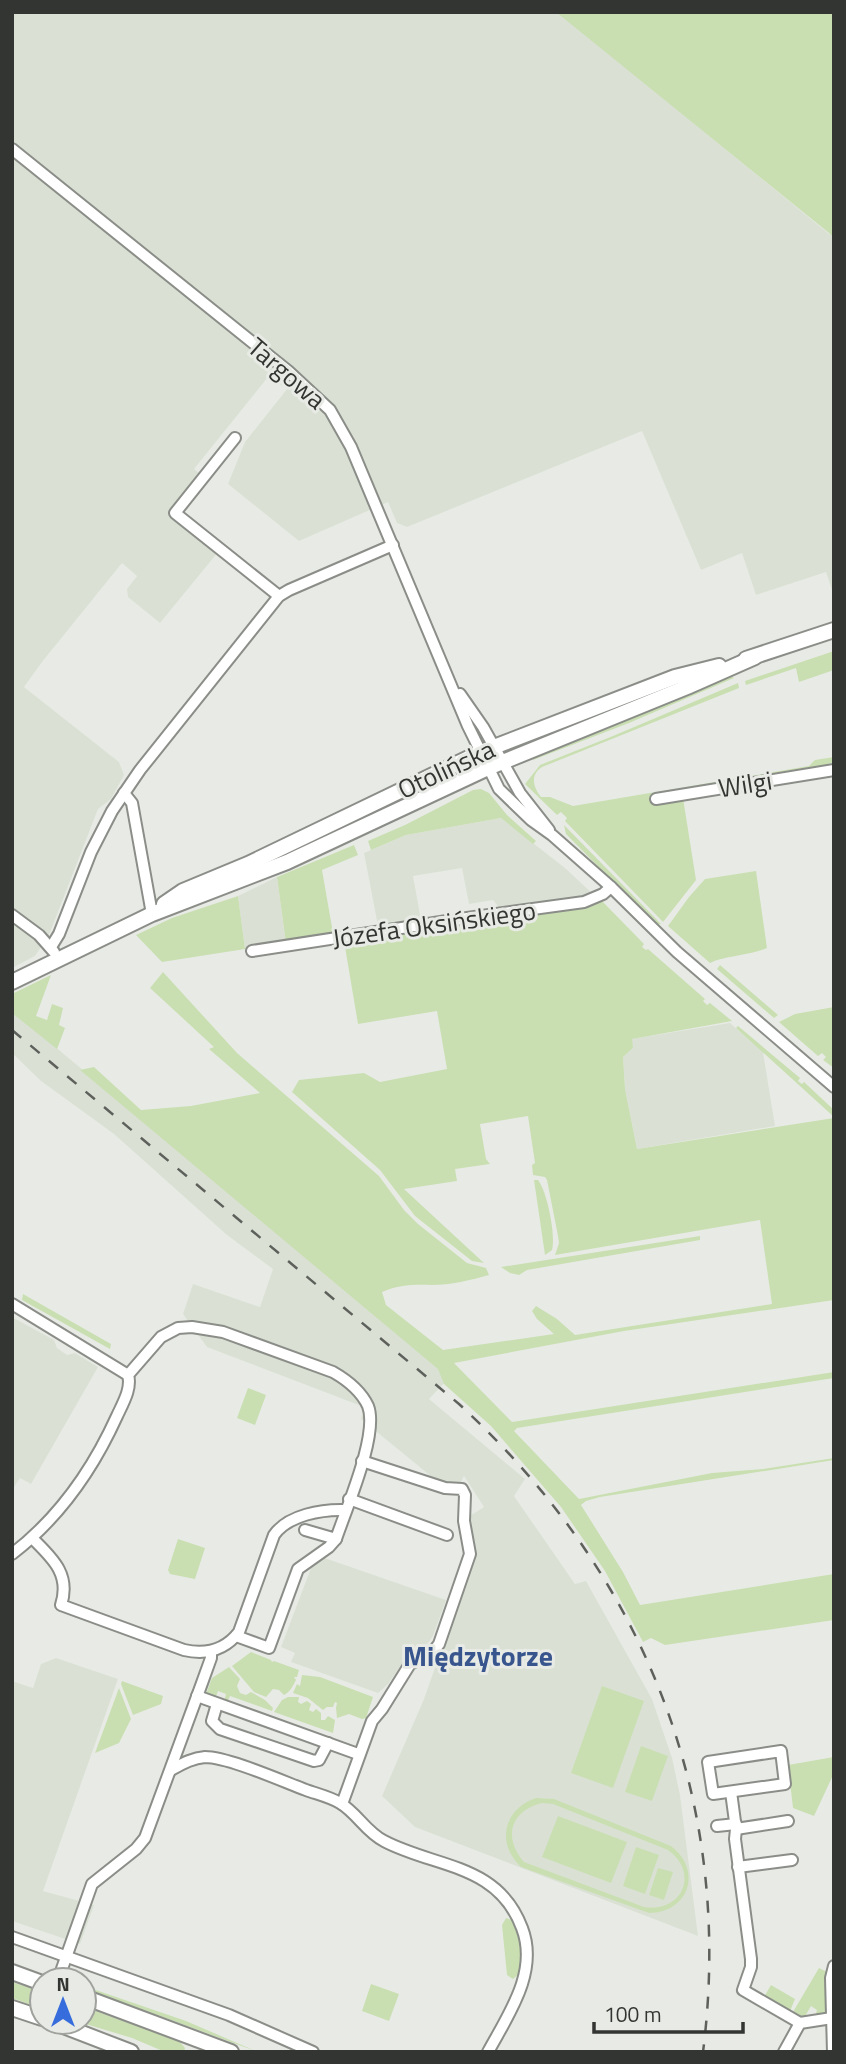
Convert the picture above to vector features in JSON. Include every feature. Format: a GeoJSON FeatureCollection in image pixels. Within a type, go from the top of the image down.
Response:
{"type":"FeatureCollection","features":[{"type":"Feature","properties":{"kind":"main road","name":"Otolińska"},"geometry":{"type":"LineString","coordinates":[[152,914],[183,891],[248,864],[488,749],[675,677],[755,657],[834,630]]}},
{"type":"Feature","properties":{"kind":"main road","name":"Otolińska"},"geometry":{"type":"LineString","coordinates":[[12,982],[55,953],[296,858],[488,768],[755,657]]}},
{"type":"Feature","properties":{"kind":"main road"},"geometry":{"type":"LineString","coordinates":[[98,2002],[231,2052]]}},
{"type":"Feature","properties":{"kind":"main road"},"geometry":{"type":"LineString","coordinates":[[181,2032],[190,2046],[190,2052]]}},
{"type":"Feature","properties":{"kind":"main road"},"geometry":{"type":"LineString","coordinates":[[92,2036],[143,2052]]}},
{"type":"Feature","properties":{"kind":"main road"},"geometry":{"type":"LineString","coordinates":[[109,2042],[131,2052]]}},
{"type":"Feature","properties":{"kind":"street","name":"Targowa"},"geometry":{"type":"LineString","coordinates":[[12,149],[322,401],[343,430],[450,681],[488,749],[503,762],[520,793],[552,835]]}},
{"type":"Feature","properties":{"kind":"street"},"geometry":{"type":"LineString","coordinates":[[235,438],[175,513],[279,596]]}},
{"type":"Feature","properties":{"kind":"street"},"geometry":{"type":"LineString","coordinates":[[12,915],[55,953],[59,934],[104,824],[140,770],[279,596],[393,545]]}},
{"type":"Feature","properties":{"kind":"street","name":"Targowa"},"geometry":{"type":"LineString","coordinates":[[488,749],[488,768],[503,793],[531,820],[552,835]]}},
{"type":"Feature","properties":{"kind":"street","name":"Wilgi"},"geometry":{"type":"LineString","coordinates":[[656,799],[834,770]]}},
{"type":"Feature","properties":{"kind":"street"},"geometry":{"type":"LineString","coordinates":[[124,793],[132,803],[152,914]]}},
{"type":"Feature","properties":{"kind":"street"},"geometry":{"type":"LineString","coordinates":[[552,835],[611,887],[677,952],[834,1087]]}},
{"type":"Feature","properties":{"kind":"street","name":"Józefa Oksińskiego"},"geometry":{"type":"LineString","coordinates":[[252,951],[584,902],[603,894],[611,887]]}},
{"type":"Feature","properties":{"kind":"street"},"geometry":{"type":"LineString","coordinates":[[12,1304],[128,1375],[130,1384],[94,1460],[64,1503],[32,1538],[12,1554]]}},
{"type":"Feature","properties":{"kind":"street"},"geometry":{"type":"LineString","coordinates":[[128,1375],[160,1337],[192,1326],[223,1332],[337,1374],[364,1400],[370,1420],[368,1440],[336,1539],[298,1569],[269,1648],[236,1636]]}},
{"type":"Feature","properties":{"kind":"street"},"geometry":{"type":"LineString","coordinates":[[336,1801],[370,1723],[382,1709],[408,1666],[437,1647],[470,1554],[464,1521],[465,1495],[462,1489],[444,1488],[362,1461]]}},
{"type":"Feature","properties":{"kind":"street"},"geometry":{"type":"LineString","coordinates":[[32,1538],[60,1569],[65,1588],[61,1605],[184,1650],[211,1651],[228,1644],[236,1636],[274,1535],[280,1527],[297,1518],[347,1504],[447,1535]]}},
{"type":"Feature","properties":{"kind":"street"},"geometry":{"type":"LineString","coordinates":[[305,1530],[336,1539]]}},
{"type":"Feature","properties":{"kind":"street"},"geometry":{"type":"LineString","coordinates":[[63,1966],[92,1884],[143,1841],[171,1770],[211,1658],[211,1651]]}},
{"type":"Feature","properties":{"kind":"street"},"geometry":{"type":"LineString","coordinates":[[197,1696],[358,1754]]}},
{"type":"Feature","properties":{"kind":"street"},"geometry":{"type":"LineString","coordinates":[[217,1703],[212,1721],[233,1734],[313,1762],[318,1760],[328,1743]]}},
{"type":"Feature","properties":{"kind":"street"},"geometry":{"type":"LineString","coordinates":[[781,1751],[785,1784],[732,1792],[713,1794],[708,1762],[781,1751]]}},
{"type":"Feature","properties":{"kind":"street"},"geometry":{"type":"LineString","coordinates":[[171,1770],[189,1760],[213,1758],[336,1801],[370,1832],[386,1842],[481,1877],[494,1888],[518,1919],[526,1947],[524,1976],[519,1993],[488,2052]]}},
{"type":"Feature","properties":{"kind":"street"},"geometry":{"type":"LineString","coordinates":[[732,1792],[738,1867],[751,1959],[743,1990],[800,2023],[832,2018]]}},
{"type":"Feature","properties":{"kind":"street"},"geometry":{"type":"LineString","coordinates":[[718,1826],[788,1821]]}},
{"type":"Feature","properties":{"kind":"street"},"geometry":{"type":"LineString","coordinates":[[738,1867],[792,1860]]}},
{"type":"Feature","properties":{"kind":"street"},"geometry":{"type":"LineString","coordinates":[[12,1937],[189,2000],[313,2052]]}},
{"type":"Feature","properties":{"kind":"street"},"geometry":{"type":"LineString","coordinates":[[833,2052],[831,1978],[834,1966]]}},
{"type":"Feature","properties":{"kind":"street"},"geometry":{"type":"LineString","coordinates":[[784,2052],[800,2023]]}},
{"type":"Feature","properties":{"kind":"shaded area"},"geometry":{"type":"Polygon","coordinates":[[[12,12],[558,12],[834,238],[834,596],[826,572],[756,595],[742,553],[701,570],[642,431],[407,527],[397,523],[388,502],[299,541],[228,484],[245,442],[287,389],[268,377],[194,469],[208,480],[182,512],[223,546],[160,623],[128,597],[127,589],[137,576],[122,563],[24,687],[119,762],[124,775],[111,799],[98,809],[49,935],[35,956],[12,968],[12,12]]]}},
{"type":"Feature","properties":{"kind":"shaded area"},"geometry":{"type":"Polygon","coordinates":[[[501,818],[565,868],[593,894],[582,898],[500,909],[493,900],[469,904],[462,868],[413,876],[421,920],[378,926],[364,853],[406,835],[501,818]]]}},
{"type":"Feature","properties":{"kind":"shaded area"},"geometry":{"type":"Polygon","coordinates":[[[277,877],[286,943],[245,949],[238,896],[277,877]]]}},
{"type":"Feature","properties":{"kind":"shaded area"},"geometry":{"type":"Polygon","coordinates":[[[12,1011],[451,1376],[429,1399],[525,1479],[514,1496],[575,1584],[586,1581],[652,1699],[672,1758],[680,1795],[698,1936],[415,1827],[382,1796],[424,1699],[474,1556],[468,1517],[484,1507],[464,1476],[454,1495],[361,1419],[364,1407],[207,1347],[183,1314],[193,1284],[260,1307],[273,1269],[227,1235],[114,1134],[41,1081],[12,1053],[12,1011]]]}},
{"type":"Feature","properties":{"kind":"shaded area"},"geometry":{"type":"Polygon","coordinates":[[[730,1023],[763,1052],[775,1126],[637,1149],[625,1089],[623,1057],[633,1048],[631,1039],[730,1023]]]}},
{"type":"Feature","properties":{"kind":"shaded area"},"geometry":{"type":"Polygon","coordinates":[[[12,1317],[54,1340],[57,1348],[67,1355],[75,1353],[98,1367],[31,1484],[20,1478],[12,1490],[12,1317]]]}},
{"type":"Feature","properties":{"kind":"shaded area"},"geometry":{"type":"Polygon","coordinates":[[[316,1555],[446,1600],[428,1643],[403,1662],[388,1684],[378,1693],[291,1662],[295,1653],[281,1647],[316,1555]]]}},
{"type":"Feature","properties":{"kind":"shaded area"},"geometry":{"type":"Polygon","coordinates":[[[56,1658],[118,1679],[43,1891],[94,1905],[80,1944],[12,1921],[12,1681],[33,1688],[41,1664],[56,1658]]]}},
{"type":"Feature","properties":{"kind":"green space"},"geometry":{"type":"Polygon","coordinates":[[[556,12],[834,12],[834,238],[829,233],[556,12]]]}},
{"type":"Feature","properties":{"kind":"green space"},"geometry":{"type":"Polygon","coordinates":[[[834,651],[834,670],[799,682],[796,668],[746,685],[745,681],[834,651]]]}},
{"type":"Feature","properties":{"kind":"green space"},"geometry":{"type":"Polygon","coordinates":[[[731,676],[734,678],[533,760],[532,757],[731,676]]]}},
{"type":"Feature","properties":{"kind":"green space"},"geometry":{"type":"Polygon","coordinates":[[[738,683],[739,688],[542,767],[534,777],[541,797],[550,797],[573,806],[809,766],[815,760],[834,757],[834,762],[804,772],[683,798],[696,880],[663,922],[565,821],[567,818],[561,812],[557,815],[525,784],[540,765],[738,683]]]}},
{"type":"Feature","properties":{"kind":"green space"},"geometry":{"type":"Polygon","coordinates":[[[481,789],[489,793],[507,815],[536,841],[533,844],[501,818],[406,835],[371,850],[368,841],[473,790],[481,789]]]}},
{"type":"Feature","properties":{"kind":"green space"},"geometry":{"type":"Polygon","coordinates":[[[564,825],[661,924],[655,924],[566,834],[564,825]]]}},
{"type":"Feature","properties":{"kind":"green space"},"geometry":{"type":"Polygon","coordinates":[[[354,845],[358,855],[322,870],[333,933],[286,943],[277,877],[354,845]]]}},
{"type":"Feature","properties":{"kind":"green space"},"geometry":{"type":"Polygon","coordinates":[[[756,871],[767,948],[710,963],[668,926],[705,879],[756,871]]]}},
{"type":"Feature","properties":{"kind":"green space"},"geometry":{"type":"Polygon","coordinates":[[[238,896],[245,949],[162,962],[136,935],[172,918],[238,896]]]}},
{"type":"Feature","properties":{"kind":"green space"},"geometry":{"type":"Polygon","coordinates":[[[602,901],[644,944],[642,947],[648,949],[705,999],[703,1001],[707,1005],[710,1003],[732,1021],[632,1039],[633,1048],[623,1057],[625,1089],[637,1149],[834,1118],[834,1300],[624,1331],[454,1363],[512,1422],[834,1372],[834,1378],[517,1428],[514,1431],[579,1499],[712,1473],[763,1469],[834,1458],[600,1497],[581,1505],[623,1572],[640,1605],[834,1574],[834,1620],[665,1645],[651,1638],[643,1642],[605,1571],[561,1507],[491,1426],[444,1384],[438,1369],[80,1070],[94,1067],[141,1110],[191,1106],[260,1093],[209,1049],[214,1047],[150,988],[163,972],[237,1053],[379,1176],[418,1224],[467,1263],[486,1268],[489,1275],[468,1280],[439,1285],[407,1286],[382,1292],[386,1305],[443,1350],[554,1334],[537,1319],[532,1311],[536,1306],[575,1335],[772,1304],[760,1220],[555,1255],[558,1236],[547,1180],[545,1177],[533,1175],[532,1165],[535,1163],[528,1116],[480,1124],[486,1159],[490,1164],[455,1169],[457,1181],[404,1189],[484,1263],[472,1261],[415,1216],[380,1170],[292,1092],[299,1080],[364,1073],[380,1082],[447,1069],[437,1011],[358,1024],[344,941],[602,901]]]}},
{"type":"Feature","properties":{"kind":"green space"},"geometry":{"type":"Polygon","coordinates":[[[720,965],[778,1015],[774,1018],[717,969],[720,965]]]}},
{"type":"Feature","properties":{"kind":"green space"},"geometry":{"type":"Polygon","coordinates":[[[51,975],[36,1016],[47,1020],[52,1004],[63,1008],[59,1025],[65,1028],[57,1049],[12,1013],[12,994],[51,975]]]}},
{"type":"Feature","properties":{"kind":"green space"},"geometry":{"type":"Polygon","coordinates":[[[834,1007],[834,1068],[823,1060],[826,1057],[822,1053],[818,1056],[779,1022],[795,1014],[834,1007]]]}},
{"type":"Feature","properties":{"kind":"green space"},"geometry":{"type":"Polygon","coordinates":[[[738,1026],[834,1110],[834,1117],[736,1028],[738,1026]]]}},
{"type":"Feature","properties":{"kind":"green space"},"geometry":{"type":"Polygon","coordinates":[[[534,1180],[538,1180],[545,1194],[552,1225],[552,1250],[545,1255],[534,1180]]]}},
{"type":"Feature","properties":{"kind":"green space"},"geometry":{"type":"Polygon","coordinates":[[[700,1236],[700,1240],[527,1270],[519,1275],[501,1267],[700,1236]]]}},
{"type":"Feature","properties":{"kind":"green space"},"geometry":{"type":"Polygon","coordinates":[[[23,1294],[111,1344],[110,1349],[22,1300],[23,1294]]]}},
{"type":"Feature","properties":{"kind":"green space"},"geometry":{"type":"Polygon","coordinates":[[[248,1388],[266,1395],[255,1425],[237,1418],[248,1388]]]}},
{"type":"Feature","properties":{"kind":"green space"},"geometry":{"type":"Polygon","coordinates":[[[178,1539],[205,1548],[195,1579],[170,1574],[168,1570],[178,1539]]]}},
{"type":"Feature","properties":{"kind":"green space"},"geometry":{"type":"Polygon","coordinates":[[[251,1652],[299,1670],[288,1692],[284,1695],[273,1689],[266,1697],[254,1692],[232,1666],[251,1652]]]}},
{"type":"Feature","properties":{"kind":"green space"},"geometry":{"type":"Polygon","coordinates":[[[229,1667],[240,1679],[237,1686],[240,1693],[246,1695],[251,1692],[265,1700],[273,1708],[272,1711],[230,1696],[227,1703],[224,1702],[226,1694],[218,1691],[215,1699],[206,1694],[212,1678],[229,1667]]]}},
{"type":"Feature","properties":{"kind":"green space"},"geometry":{"type":"Polygon","coordinates":[[[302,1675],[320,1677],[373,1697],[366,1718],[349,1714],[337,1718],[337,1703],[323,1710],[308,1698],[293,1693],[297,1684],[300,1686],[302,1675]]]}},
{"type":"Feature","properties":{"kind":"green space"},"geometry":{"type":"Polygon","coordinates":[[[122,1681],[163,1696],[161,1704],[133,1715],[122,1681]]]}},
{"type":"Feature","properties":{"kind":"green space"},"geometry":{"type":"Polygon","coordinates":[[[602,1686],[644,1701],[613,1788],[571,1773],[602,1686]]]}},
{"type":"Feature","properties":{"kind":"green space"},"geometry":{"type":"Polygon","coordinates":[[[119,1688],[131,1719],[119,1743],[95,1753],[119,1688]]]}},
{"type":"Feature","properties":{"kind":"green space"},"geometry":{"type":"Polygon","coordinates":[[[299,1697],[298,1702],[301,1704],[307,1701],[311,1704],[309,1710],[313,1712],[316,1709],[321,1713],[321,1720],[328,1716],[335,1720],[333,1733],[274,1712],[282,1700],[299,1697]]]}},
{"type":"Feature","properties":{"kind":"green space"},"geometry":{"type":"Polygon","coordinates":[[[641,1746],[668,1756],[652,1801],[625,1792],[641,1746]]]}},
{"type":"Feature","properties":{"kind":"green space"},"geometry":{"type":"Polygon","coordinates":[[[834,1757],[834,1773],[814,1816],[793,1808],[788,1765],[834,1757]]]}},
{"type":"Feature","properties":{"kind":"green space"},"geometry":{"type":"Polygon","coordinates":[[[536,1798],[554,1799],[671,1846],[687,1867],[689,1878],[682,1898],[663,1911],[649,1913],[521,1867],[513,1858],[506,1838],[510,1819],[525,1803],[536,1798]],[[542,1803],[531,1807],[523,1812],[513,1826],[513,1844],[524,1862],[644,1907],[668,1904],[677,1898],[684,1880],[683,1869],[678,1859],[668,1850],[553,1804],[542,1803]]]}},
{"type":"Feature","properties":{"kind":"green space"},"geometry":{"type":"Polygon","coordinates":[[[558,1816],[627,1842],[611,1883],[542,1857],[558,1816]]]}},
{"type":"Feature","properties":{"kind":"green space"},"geometry":{"type":"Polygon","coordinates":[[[636,1847],[659,1855],[645,1894],[623,1886],[636,1847]]]}},
{"type":"Feature","properties":{"kind":"green space"},"geometry":{"type":"Polygon","coordinates":[[[658,1868],[673,1872],[664,1900],[649,1895],[658,1868]]]}},
{"type":"Feature","properties":{"kind":"green space"},"geometry":{"type":"Polygon","coordinates":[[[506,1918],[512,1920],[521,1944],[519,1974],[513,1979],[507,1975],[502,1925],[506,1918]]]}},
{"type":"Feature","properties":{"kind":"green space"},"geometry":{"type":"Polygon","coordinates":[[[819,1968],[827,1972],[828,2008],[825,2014],[819,2016],[817,2010],[811,2006],[804,2018],[793,2012],[819,1968]]]}},
{"type":"Feature","properties":{"kind":"green space"},"geometry":{"type":"Polygon","coordinates":[[[12,1982],[28,1987],[28,2004],[12,1998],[12,1982]]]}},
{"type":"Feature","properties":{"kind":"green space"},"geometry":{"type":"Polygon","coordinates":[[[371,1984],[399,1994],[389,2021],[362,2011],[371,1984]]]}},
{"type":"Feature","properties":{"kind":"green space"},"geometry":{"type":"Polygon","coordinates":[[[771,1985],[795,1999],[790,2011],[764,1997],[771,1985]]]}},
{"type":"Feature","properties":{"kind":"green space"},"geometry":{"type":"Polygon","coordinates":[[[98,1991],[186,2021],[258,2052],[98,1993],[98,1991]]]}},
{"type":"Feature","properties":{"kind":"green space"},"geometry":{"type":"Polygon","coordinates":[[[98,2012],[179,2041],[185,2048],[184,2052],[165,2052],[98,2028],[98,2012]]]}},
{"type":"Feature","properties":{"kind":"railway"},"geometry":{"type":"LineString","coordinates":[[12,1030],[459,1404],[524,1470],[580,1542],[626,1617],[662,1697],[689,1781],[704,1868],[709,1959],[703,2052]]}},
{"type":"Feature","properties":{"kind":"district","name":"Międzytorze"},"geometry":{"type":"Point","coordinates":[478,1655]}}]}
